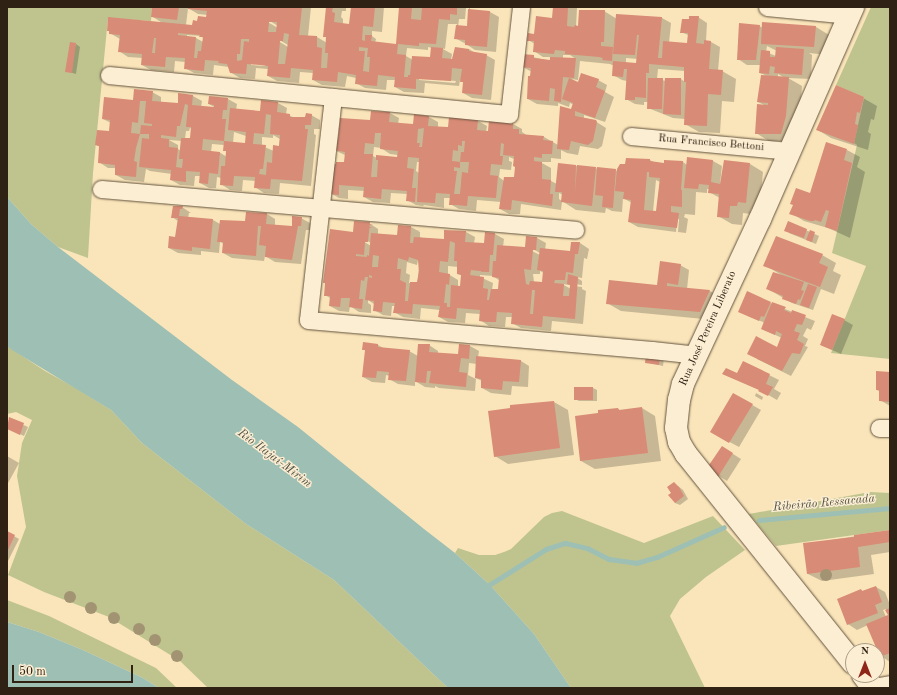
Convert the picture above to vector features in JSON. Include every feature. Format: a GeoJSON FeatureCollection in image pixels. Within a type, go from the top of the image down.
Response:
{"type":"FeatureCollection","features":[{"type":"Feature","properties":{"kind":"main road","name":"Rua José Pereira Liberato"},"geometry":{"type":"LineString","coordinates":[[845,653],[692,463],[679,442],[676,428],[679,400],[683,384],[698,355],[852,11]]}},
{"type":"Feature","properties":{"kind":"street"},"geometry":{"type":"LineString","coordinates":[[109,75],[509,114],[520,7]]}},
{"type":"Feature","properties":{"kind":"street"},"geometry":{"type":"LineString","coordinates":[[767,7],[852,11]]}},
{"type":"Feature","properties":{"kind":"street"},"geometry":{"type":"LineString","coordinates":[[332,97],[308,320],[698,355]]}},
{"type":"Feature","properties":{"kind":"street","name":"Rua Francisco Bettoni"},"geometry":{"type":"LineString","coordinates":[[631,136],[790,151]]}},
{"type":"Feature","properties":{"kind":"street"},"geometry":{"type":"LineString","coordinates":[[101,189],[575,230]]}},
{"type":"Feature","properties":{"kind":"green space"},"geometry":{"type":"Polygon","coordinates":[[[7,7],[152,7],[151,21],[108,18],[93,173],[88,258],[58,247],[31,224],[7,197],[7,7]]]}},
{"type":"Feature","properties":{"kind":"green space"},"geometry":{"type":"Polygon","coordinates":[[[871,7],[890,7],[890,359],[831,353],[866,266],[832,253],[857,145],[854,143],[864,98],[836,85],[871,7]]]}},
{"type":"Feature","properties":{"kind":"green space"},"geometry":{"type":"Polygon","coordinates":[[[7,346],[45,371],[111,410],[142,443],[246,524],[334,580],[448,688],[208,688],[180,661],[109,617],[44,592],[8,575],[26,527],[17,476],[22,443],[32,420],[16,412],[7,414],[7,346]]]}},
{"type":"Feature","properties":{"kind":"green space"},"geometry":{"type":"Polygon","coordinates":[[[870,492],[890,493],[890,530],[776,546],[749,514],[870,492]]]}},
{"type":"Feature","properties":{"kind":"green space"},"geometry":{"type":"Polygon","coordinates":[[[562,511],[644,543],[713,516],[745,550],[706,577],[680,599],[670,616],[705,688],[571,688],[534,634],[490,585],[455,553],[458,548],[479,555],[495,555],[504,552],[511,549],[544,517],[552,513],[562,511]]]}},
{"type":"Feature","properties":{"kind":"green space"},"geometry":{"type":"Polygon","coordinates":[[[7,600],[49,616],[156,668],[177,688],[159,688],[143,678],[83,650],[39,632],[7,622],[7,600]]]}},
{"type":"Feature","properties":{"kind":"water","name":"Rio Itajaí-Mirim"},"geometry":{"type":"Polygon","coordinates":[[[7,197],[31,224],[58,247],[232,380],[298,427],[455,553],[490,585],[534,634],[571,688],[448,688],[334,580],[246,524],[142,443],[111,410],[7,346],[7,197]]]}},
{"type":"Feature","properties":{"kind":"water"},"geometry":{"type":"Polygon","coordinates":[[[7,622],[39,632],[83,650],[143,678],[159,688],[7,688],[7,622]]]}},
{"type":"Feature","properties":{"kind":"building"},"geometry":{"type":"Polygon","coordinates":[[[152,7],[179,7],[177,20],[151,17],[152,7]]]}},
{"type":"Feature","properties":{"kind":"building"},"geometry":{"type":"Polygon","coordinates":[[[188,7],[302,7],[299,35],[317,36],[317,47],[322,48],[321,68],[327,68],[328,53],[325,53],[326,37],[323,37],[326,7],[333,7],[332,12],[335,13],[334,22],[349,24],[351,7],[375,7],[373,27],[363,26],[362,40],[365,41],[365,35],[372,35],[371,41],[396,44],[399,7],[412,7],[411,19],[421,20],[422,7],[457,7],[457,15],[450,14],[450,20],[439,19],[436,44],[419,43],[419,46],[398,44],[397,54],[406,55],[404,77],[408,77],[408,75],[410,75],[412,56],[430,57],[431,47],[443,48],[442,58],[452,59],[455,47],[487,54],[482,95],[462,93],[463,82],[460,82],[462,69],[452,68],[451,81],[416,79],[416,89],[394,87],[395,77],[378,75],[377,86],[355,84],[356,75],[338,72],[337,82],[312,80],[313,70],[291,68],[290,78],[267,76],[268,66],[260,65],[247,64],[246,74],[230,73],[227,64],[218,63],[219,61],[205,60],[204,71],[184,69],[185,58],[166,57],[165,67],[141,65],[142,54],[118,52],[120,35],[109,34],[109,31],[107,31],[108,17],[192,25],[193,20],[197,21],[198,16],[206,17],[207,11],[188,9],[188,7]],[[269,22],[268,32],[276,32],[277,22],[269,22]],[[178,33],[178,35],[196,37],[194,58],[197,58],[198,51],[201,51],[203,37],[199,37],[200,35],[178,33]],[[284,33],[283,41],[280,41],[278,64],[285,64],[289,34],[284,33]],[[154,38],[152,53],[155,53],[156,38],[154,38]],[[241,39],[240,54],[237,54],[237,61],[242,60],[244,41],[249,42],[249,39],[241,39]],[[359,47],[359,51],[365,51],[363,71],[369,72],[370,57],[367,57],[368,48],[359,47]]]}},
{"type":"Feature","properties":{"kind":"building"},"geometry":{"type":"Polygon","coordinates":[[[553,7],[568,7],[567,26],[574,27],[575,25],[578,26],[579,10],[605,10],[604,42],[601,42],[601,46],[613,47],[612,61],[602,60],[603,58],[599,57],[565,54],[565,51],[555,50],[554,54],[533,52],[534,41],[527,41],[528,33],[534,34],[536,16],[552,18],[553,7]]]}},
{"type":"Feature","properties":{"kind":"building"},"geometry":{"type":"Polygon","coordinates":[[[468,9],[490,11],[487,47],[465,45],[465,40],[454,39],[456,25],[467,26],[468,9]]]}},
{"type":"Feature","properties":{"kind":"building"},"geometry":{"type":"Polygon","coordinates":[[[616,14],[662,17],[658,58],[662,58],[663,41],[687,43],[688,33],[680,33],[682,19],[689,19],[689,16],[699,16],[696,43],[704,44],[704,40],[711,41],[709,69],[723,70],[721,95],[708,94],[707,126],[684,125],[686,82],[684,82],[684,67],[649,64],[649,73],[646,73],[646,98],[635,97],[635,100],[625,100],[627,69],[624,69],[623,77],[612,76],[613,61],[636,63],[639,35],[637,35],[635,55],[613,54],[616,14]]]}},
{"type":"Feature","properties":{"kind":"building"},"geometry":{"type":"Polygon","coordinates":[[[762,22],[816,26],[814,47],[761,44],[762,22]]]}},
{"type":"Feature","properties":{"kind":"building"},"geometry":{"type":"Polygon","coordinates":[[[739,23],[760,25],[756,60],[737,60],[739,23]]]}},
{"type":"Feature","properties":{"kind":"building"},"geometry":{"type":"Polygon","coordinates":[[[70,42],[76,43],[72,73],[65,72],[70,42]]]}},
{"type":"Feature","properties":{"kind":"building"},"geometry":{"type":"Polygon","coordinates":[[[776,47],[804,49],[802,75],[774,73],[775,67],[770,66],[769,74],[759,73],[761,50],[770,51],[770,57],[775,57],[776,47]]]}},
{"type":"Feature","properties":{"kind":"building"},"geometry":{"type":"Polygon","coordinates":[[[522,54],[534,55],[534,58],[550,60],[550,57],[576,58],[574,78],[563,77],[561,102],[554,101],[555,89],[550,88],[549,101],[527,99],[528,76],[530,76],[531,68],[520,67],[522,54]]]}},
{"type":"Feature","properties":{"kind":"building"},"geometry":{"type":"Polygon","coordinates":[[[581,73],[599,79],[596,87],[605,91],[595,118],[575,111],[575,116],[596,120],[597,122],[593,141],[588,145],[571,141],[569,150],[557,149],[560,106],[571,109],[573,103],[562,99],[569,78],[578,82],[581,73]]]}},
{"type":"Feature","properties":{"kind":"building"},"geometry":{"type":"Polygon","coordinates":[[[761,75],[789,77],[786,116],[781,134],[755,134],[757,104],[768,105],[768,103],[757,102],[761,75]]]}},
{"type":"Feature","properties":{"kind":"building"},"geometry":{"type":"Polygon","coordinates":[[[648,78],[663,78],[662,109],[647,109],[648,78]]]}},
{"type":"Feature","properties":{"kind":"building"},"geometry":{"type":"Polygon","coordinates":[[[665,78],[681,78],[681,115],[663,114],[665,78]]]}},
{"type":"Feature","properties":{"kind":"building"},"geometry":{"type":"Polygon","coordinates":[[[836,85],[864,97],[860,113],[857,112],[855,124],[858,125],[854,144],[816,130],[836,85]]]}},
{"type":"Feature","properties":{"kind":"building"},"geometry":{"type":"Polygon","coordinates":[[[134,89],[153,91],[152,101],[178,103],[178,93],[193,95],[192,105],[214,107],[214,105],[208,104],[209,96],[228,98],[227,110],[223,110],[222,119],[226,119],[224,141],[203,139],[202,150],[220,152],[218,174],[209,173],[208,184],[199,183],[200,172],[186,171],[186,182],[170,180],[171,170],[139,167],[142,138],[149,139],[149,134],[140,134],[134,161],[137,162],[136,177],[115,175],[115,165],[98,163],[99,146],[95,145],[97,130],[109,131],[110,120],[102,119],[104,97],[133,100],[134,89]],[[140,101],[138,123],[132,122],[131,133],[140,134],[141,125],[152,126],[152,124],[144,123],[146,101],[140,101]],[[185,104],[180,126],[177,126],[176,137],[161,135],[161,138],[169,139],[169,147],[178,148],[176,167],[182,168],[183,159],[179,159],[181,138],[190,138],[191,127],[186,127],[188,105],[185,104]]]}},
{"type":"Feature","properties":{"kind":"building"},"geometry":{"type":"Polygon","coordinates":[[[261,100],[278,102],[277,112],[290,114],[290,117],[305,117],[306,113],[312,114],[311,125],[305,125],[305,129],[308,129],[302,181],[271,179],[270,189],[254,188],[255,177],[234,176],[233,186],[220,185],[221,166],[225,166],[226,151],[223,151],[224,141],[245,143],[246,132],[228,130],[230,108],[260,111],[261,100]],[[266,114],[264,134],[254,133],[253,144],[266,145],[263,169],[260,169],[259,174],[266,175],[267,162],[272,163],[273,145],[279,146],[280,135],[270,134],[271,115],[266,114]]]}},
{"type":"Feature","properties":{"kind":"building"},"geometry":{"type":"Polygon","coordinates":[[[371,111],[390,112],[389,122],[413,124],[414,114],[429,116],[428,126],[448,127],[449,117],[478,120],[477,130],[488,131],[489,120],[513,123],[513,129],[519,129],[519,134],[544,136],[543,140],[553,141],[552,154],[542,154],[542,158],[534,157],[534,161],[542,162],[542,179],[551,180],[550,194],[553,194],[552,206],[512,200],[511,210],[499,209],[504,177],[514,177],[515,167],[513,166],[514,156],[503,155],[504,144],[501,143],[500,156],[503,156],[502,165],[491,164],[490,175],[498,176],[496,198],[468,196],[467,206],[449,205],[450,194],[436,193],[435,203],[417,202],[419,158],[408,157],[407,168],[414,169],[412,188],[416,188],[415,202],[406,201],[407,191],[382,189],[381,199],[363,197],[364,187],[339,185],[339,195],[329,194],[332,164],[336,164],[336,162],[344,162],[345,152],[333,150],[334,140],[338,140],[340,118],[370,120],[371,111]],[[424,128],[418,129],[417,143],[420,143],[419,147],[422,147],[424,128]],[[375,133],[374,144],[365,143],[364,154],[373,154],[371,177],[377,177],[378,160],[376,160],[376,155],[397,157],[398,151],[380,149],[381,133],[375,133]],[[462,141],[462,146],[458,145],[458,151],[453,150],[452,161],[460,162],[461,152],[464,152],[465,141],[462,141]],[[460,162],[460,168],[454,167],[454,171],[457,171],[454,194],[460,194],[462,172],[468,173],[469,162],[460,162]]]}},
{"type":"Feature","properties":{"kind":"building"},"geometry":{"type":"Polygon","coordinates":[[[826,142],[847,149],[844,160],[852,163],[837,231],[825,227],[829,211],[826,210],[821,222],[815,220],[810,221],[789,214],[793,205],[790,204],[796,188],[810,193],[826,142]]]}},
{"type":"Feature","properties":{"kind":"building"},"geometry":{"type":"Polygon","coordinates":[[[687,157],[713,160],[711,182],[720,184],[724,160],[750,163],[746,203],[738,202],[737,206],[730,206],[729,218],[717,217],[719,194],[708,193],[709,185],[699,184],[698,189],[684,188],[687,157]]]}},
{"type":"Feature","properties":{"kind":"building"},"geometry":{"type":"Polygon","coordinates":[[[626,158],[650,159],[650,161],[664,163],[664,160],[683,161],[681,190],[682,207],[671,206],[671,212],[679,213],[677,228],[628,222],[631,200],[623,199],[624,192],[615,191],[617,169],[620,164],[625,164],[626,158]],[[647,172],[644,210],[656,211],[660,178],[649,177],[649,172],[647,172]]]}},
{"type":"Feature","properties":{"kind":"building"},"geometry":{"type":"Polygon","coordinates":[[[558,163],[576,165],[575,193],[577,165],[596,167],[592,206],[561,202],[562,192],[555,192],[558,163]]]}},
{"type":"Feature","properties":{"kind":"building"},"geometry":{"type":"Polygon","coordinates":[[[597,167],[616,169],[613,208],[602,207],[603,196],[595,195],[597,167]]]}},
{"type":"Feature","properties":{"kind":"building"},"geometry":{"type":"Polygon","coordinates":[[[173,206],[183,206],[182,209],[180,209],[179,216],[213,219],[210,249],[192,247],[192,251],[168,248],[169,236],[175,237],[178,218],[171,218],[173,206]]]}},
{"type":"Feature","properties":{"kind":"building"},"geometry":{"type":"Polygon","coordinates":[[[246,212],[267,213],[266,224],[292,226],[292,216],[302,217],[301,226],[298,226],[292,260],[265,257],[266,246],[259,245],[261,226],[258,226],[256,256],[222,253],[223,242],[217,242],[220,220],[245,221],[246,212]]]}},
{"type":"Feature","properties":{"kind":"building"},"geometry":{"type":"Polygon","coordinates":[[[354,221],[370,222],[368,242],[365,242],[364,255],[356,254],[356,256],[367,257],[367,255],[369,256],[371,233],[397,235],[398,225],[411,226],[410,243],[413,243],[414,237],[444,239],[444,230],[466,231],[465,242],[484,243],[485,232],[495,233],[493,255],[490,255],[489,272],[471,270],[470,275],[484,277],[483,288],[488,289],[487,300],[489,300],[491,289],[498,289],[499,278],[492,277],[493,261],[496,261],[497,245],[525,247],[526,236],[537,237],[536,250],[533,250],[531,270],[524,269],[526,284],[529,285],[530,281],[542,282],[543,271],[537,270],[540,248],[570,251],[571,242],[580,242],[578,254],[575,254],[573,273],[566,272],[565,280],[555,280],[554,283],[564,284],[563,296],[569,296],[570,285],[567,284],[568,274],[578,277],[575,319],[543,316],[542,327],[511,324],[512,313],[497,312],[496,322],[479,321],[480,310],[457,308],[456,319],[438,317],[440,306],[413,304],[412,314],[393,313],[395,303],[383,302],[382,312],[373,311],[374,301],[365,300],[368,277],[365,277],[364,281],[361,280],[359,299],[363,299],[362,309],[349,307],[350,298],[341,298],[340,307],[329,306],[330,296],[324,296],[325,283],[323,283],[330,229],[353,232],[354,221]],[[450,241],[448,262],[440,261],[439,272],[450,274],[449,285],[446,284],[444,303],[447,303],[447,307],[450,307],[451,285],[460,286],[461,275],[457,274],[457,261],[454,261],[455,243],[450,241]],[[373,255],[372,267],[378,267],[379,256],[373,255]],[[409,257],[408,261],[398,258],[397,269],[401,269],[400,280],[406,283],[405,301],[408,301],[410,282],[417,282],[419,271],[418,260],[409,257]],[[532,290],[530,314],[533,314],[535,290],[532,290]]]}},
{"type":"Feature","properties":{"kind":"building"},"geometry":{"type":"Polygon","coordinates":[[[788,221],[807,229],[804,238],[784,231],[788,221]]]}},
{"type":"Feature","properties":{"kind":"building"},"geometry":{"type":"Polygon","coordinates":[[[810,230],[815,232],[812,242],[806,240],[810,230]]]}},
{"type":"Feature","properties":{"kind":"building"},"geometry":{"type":"Polygon","coordinates":[[[776,236],[823,254],[819,263],[828,267],[820,287],[763,266],[776,236]]]}},
{"type":"Feature","properties":{"kind":"building"},"geometry":{"type":"Polygon","coordinates":[[[660,261],[681,264],[678,285],[667,283],[667,286],[710,290],[700,312],[606,304],[609,280],[657,285],[660,261]]]}},
{"type":"Feature","properties":{"kind":"building"},"geometry":{"type":"Polygon","coordinates":[[[773,272],[804,282],[801,290],[804,291],[800,300],[798,299],[796,304],[782,299],[783,296],[766,289],[773,272]]]}},
{"type":"Feature","properties":{"kind":"building"},"geometry":{"type":"Polygon","coordinates":[[[808,284],[817,287],[809,308],[800,305],[808,284]]]}},
{"type":"Feature","properties":{"kind":"building"},"geometry":{"type":"Polygon","coordinates":[[[747,291],[771,302],[764,317],[761,316],[759,321],[738,312],[747,291]]]}},
{"type":"Feature","properties":{"kind":"building"},"geometry":{"type":"Polygon","coordinates":[[[772,302],[786,307],[784,310],[791,313],[792,310],[806,315],[802,325],[797,324],[794,331],[800,333],[797,340],[804,344],[800,354],[792,353],[782,371],[747,354],[756,336],[777,347],[782,334],[776,331],[775,335],[761,329],[772,302]]]}},
{"type":"Feature","properties":{"kind":"building"},"geometry":{"type":"Polygon","coordinates":[[[832,314],[845,319],[832,350],[820,345],[832,314]]]}},
{"type":"Feature","properties":{"kind":"building"},"geometry":{"type":"Polygon","coordinates":[[[363,342],[378,344],[378,347],[410,350],[406,381],[388,380],[389,372],[377,371],[376,378],[362,377],[365,350],[362,350],[363,342]]]}},
{"type":"Feature","properties":{"kind":"building"},"geometry":{"type":"Polygon","coordinates":[[[418,344],[430,344],[429,352],[458,354],[459,344],[470,345],[469,359],[461,358],[459,372],[467,373],[466,387],[429,383],[431,371],[427,371],[426,383],[415,382],[418,344]]]}},
{"type":"Feature","properties":{"kind":"building"},"geometry":{"type":"Polygon","coordinates":[[[646,354],[660,355],[659,365],[645,363],[646,354]]]}},
{"type":"Feature","properties":{"kind":"building"},"geometry":{"type":"Polygon","coordinates":[[[476,356],[521,360],[519,382],[503,381],[502,390],[481,388],[481,379],[475,378],[476,356]]]}},
{"type":"Feature","properties":{"kind":"building"},"geometry":{"type":"Polygon","coordinates":[[[743,361],[770,374],[766,384],[773,387],[768,396],[758,391],[759,390],[722,374],[726,368],[737,373],[743,361]]]}},
{"type":"Feature","properties":{"kind":"building"},"geometry":{"type":"Polygon","coordinates":[[[876,371],[890,372],[890,402],[879,401],[879,390],[876,390],[876,371]]]}},
{"type":"Feature","properties":{"kind":"building"},"geometry":{"type":"Polygon","coordinates":[[[574,387],[593,387],[593,400],[574,400],[574,387]]]}},
{"type":"Feature","properties":{"kind":"building"},"geometry":{"type":"Polygon","coordinates":[[[733,393],[753,404],[729,443],[710,432],[733,393]]]}},
{"type":"Feature","properties":{"kind":"building"},"geometry":{"type":"Polygon","coordinates":[[[554,401],[560,448],[494,457],[488,411],[510,408],[510,405],[554,401]]]}},
{"type":"Feature","properties":{"kind":"building"},"geometry":{"type":"Polygon","coordinates":[[[642,407],[648,453],[580,461],[575,416],[598,413],[598,410],[618,408],[619,410],[642,407]]]}},
{"type":"Feature","properties":{"kind":"building"},"geometry":{"type":"Polygon","coordinates":[[[9,417],[24,423],[20,435],[7,429],[9,417]]]}},
{"type":"Feature","properties":{"kind":"building"},"geometry":{"type":"Polygon","coordinates":[[[722,446],[733,453],[718,477],[709,465],[722,446]]]}},
{"type":"Feature","properties":{"kind":"building"},"geometry":{"type":"Polygon","coordinates":[[[674,482],[684,496],[675,503],[668,495],[671,493],[667,487],[674,482]]]}},
{"type":"Feature","properties":{"kind":"building"},"geometry":{"type":"Polygon","coordinates":[[[890,530],[890,542],[858,547],[860,567],[807,574],[803,543],[854,537],[854,535],[890,530]]]}},
{"type":"Feature","properties":{"kind":"building"},"geometry":{"type":"Polygon","coordinates":[[[7,531],[15,535],[7,552],[7,531]]]}},
{"type":"Feature","properties":{"kind":"building"},"geometry":{"type":"Polygon","coordinates":[[[876,586],[882,602],[875,605],[878,613],[847,625],[837,599],[861,589],[862,591],[876,586]]]}},
{"type":"Feature","properties":{"kind":"building"},"geometry":{"type":"Polygon","coordinates":[[[890,608],[890,653],[885,655],[885,643],[874,643],[866,624],[888,615],[885,610],[890,608]]]}},
{"type":"Feature","properties":{"kind":"waterway","name":"Ribeirão Ressacada"},"geometry":{"type":"LineString","coordinates":[[759,520],[890,508]]}},
{"type":"Feature","properties":{"kind":"waterway","name":"Ribeirão Ressacada"},"geometry":{"type":"LineString","coordinates":[[484,588],[546,549],[565,543],[587,548],[609,559],[636,563],[657,557],[724,527]]}}]}
